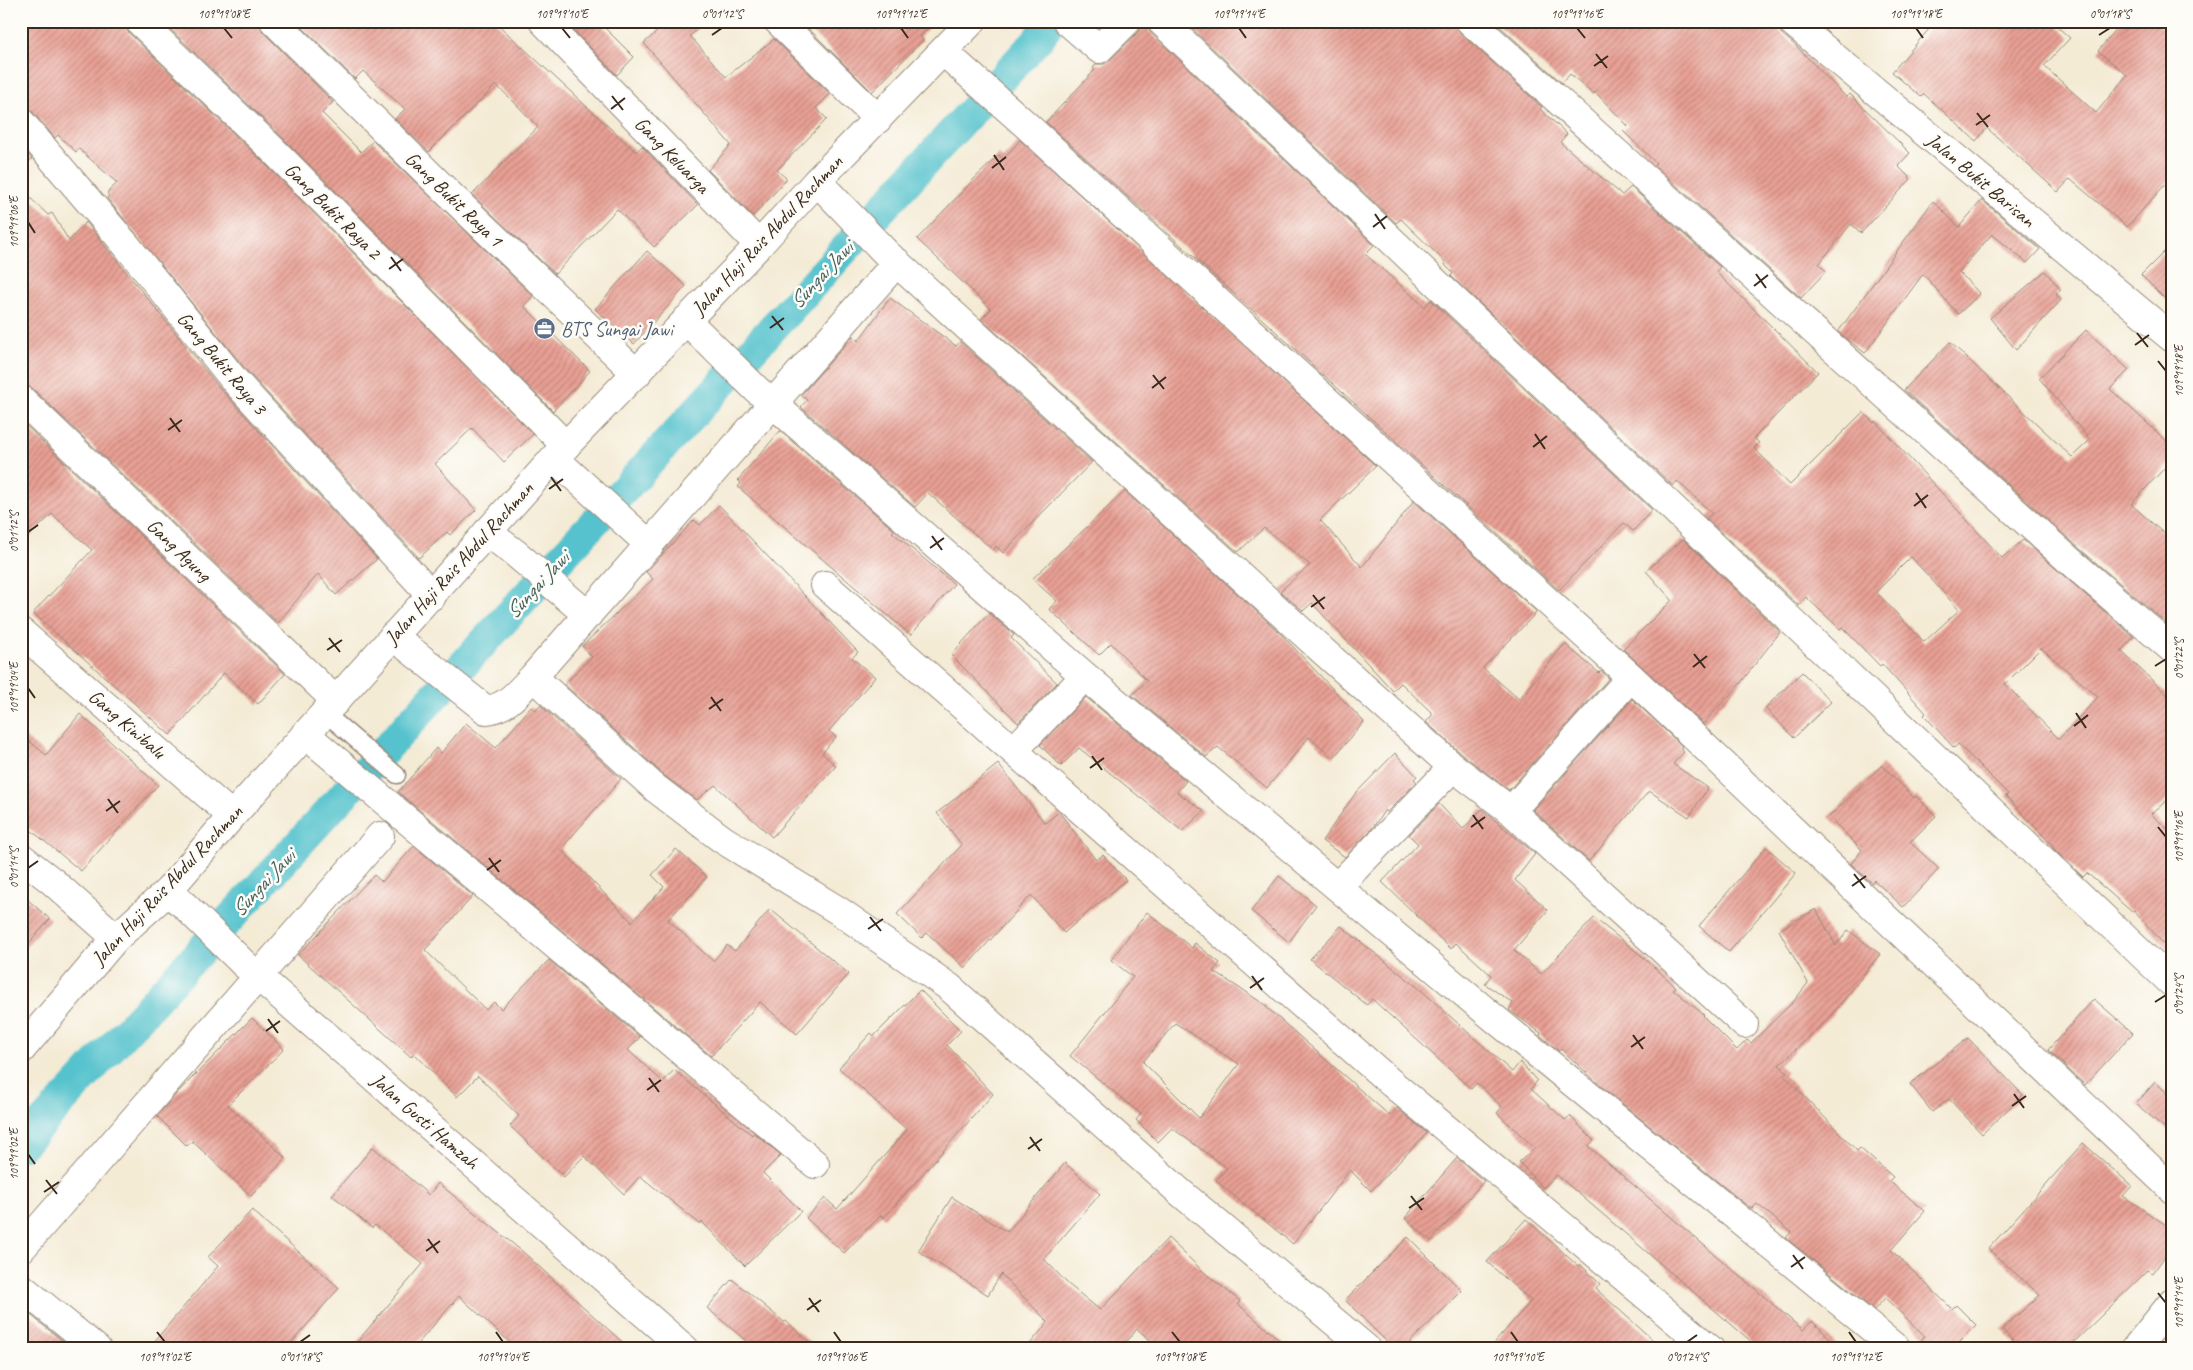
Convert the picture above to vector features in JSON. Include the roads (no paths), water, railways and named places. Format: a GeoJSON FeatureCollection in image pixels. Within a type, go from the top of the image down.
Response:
{"type":"FeatureCollection","features":[{"type":"Feature","properties":{"kind":"street","name":"Gang Bukit Raya 2"},"geometry":{"type":"LineString","coordinates":[[139,21],[273,150],[560,452],[585,485],[643,539]]}},
{"type":"Feature","properties":{"kind":"street","name":"Gang Bukit Raya 1"},"geometry":{"type":"LineString","coordinates":[[274,21],[450,195],[637,374]]}},
{"type":"Feature","properties":{"kind":"street","name":"Gang Keluarga"},"geometry":{"type":"LineString","coordinates":[[543,21],[759,245]]}},
{"type":"Feature","properties":{"kind":"street"},"geometry":{"type":"LineString","coordinates":[[778,21],[878,119]]}},
{"type":"Feature","properties":{"kind":"street","name":"Jalan Haji Rais Abdul Rachman"},"geometry":{"type":"LineString","coordinates":[[21,1050],[116,938],[175,898],[232,816],[560,452],[637,374],[695,329],[759,245],[823,189],[878,119],[953,61],[972,21]]}},
{"type":"Feature","properties":{"kind":"street"},"geometry":{"type":"LineString","coordinates":[[1067,21],[1094,45],[1127,21]]}},
{"type":"Feature","properties":{"kind":"street"},"geometry":{"type":"LineString","coordinates":[[1161,21],[2172,983]]}},
{"type":"Feature","properties":{"kind":"street"},"geometry":{"type":"LineString","coordinates":[[1470,21],[2070,560],[2172,649]]}},
{"type":"Feature","properties":{"kind":"street","name":"Jalan Bukit Barisan"},"geometry":{"type":"LineString","coordinates":[[1791,21],[2170,333]]}},
{"type":"Feature","properties":{"kind":"street"},"geometry":{"type":"LineString","coordinates":[[953,61],[1014,114],[1631,677],[2172,1189]]}},
{"type":"Feature","properties":{"kind":"street","name":"Gang Bukit Raya 3"},"geometry":{"type":"LineString","coordinates":[[21,122],[127,246],[235,382],[432,596]]}},
{"type":"Feature","properties":{"kind":"street"},"geometry":{"type":"LineString","coordinates":[[823,189],[891,258],[1453,767],[1511,811],[1744,1024]]}},
{"type":"Feature","properties":{"kind":"street"},"geometry":{"type":"LineString","coordinates":[[393,636],[486,710],[496,709],[510,700],[588,615],[643,539],[765,397],[891,258]]}},
{"type":"Feature","properties":{"kind":"street"},"geometry":{"type":"LineString","coordinates":[[695,329],[765,397],[1085,676],[1337,887],[1897,1349]]}},
{"type":"Feature","properties":{"kind":"street","name":"Gang Agung"},"geometry":{"type":"LineString","coordinates":[[21,399],[330,707]]}},
{"type":"Feature","properties":{"kind":"street"},"geometry":{"type":"LineString","coordinates":[[487,532],[515,553],[588,615]]}},
{"type":"Feature","properties":{"kind":"street"},"geometry":{"type":"LineString","coordinates":[[825,585],[1389,1081],[1710,1349]]}},
{"type":"Feature","properties":{"kind":"street","name":"Gang Kinibalu"},"geometry":{"type":"LineString","coordinates":[[21,632],[232,816]]}},
{"type":"Feature","properties":{"kind":"street"},"geometry":{"type":"LineString","coordinates":[[1014,750],[1085,676]]}},
{"type":"Feature","properties":{"kind":"street"},"geometry":{"type":"LineString","coordinates":[[533,677],[656,788],[722,839],[840,911],[949,987],[1181,1194],[1367,1349]]}},
{"type":"Feature","properties":{"kind":"street"},"geometry":{"type":"LineString","coordinates":[[1511,811],[1631,677]]}},
{"type":"Feature","properties":{"kind":"street"},"geometry":{"type":"LineString","coordinates":[[305,734],[815,1164]]}},
{"type":"Feature","properties":{"kind":"street"},"geometry":{"type":"LineString","coordinates":[[1337,887],[1453,767]]}},
{"type":"Feature","properties":{"kind":"street"},"geometry":{"type":"LineString","coordinates":[[21,1249],[252,969],[380,836]]}},
{"type":"Feature","properties":{"kind":"street"},"geometry":{"type":"LineString","coordinates":[[21,857],[52,881],[116,938]]}},
{"type":"Feature","properties":{"kind":"street","name":"Jalan Gusti Hamzah"},"geometry":{"type":"LineString","coordinates":[[175,898],[252,969],[685,1349]]}},
{"type":"Feature","properties":{"kind":"street"},"geometry":{"type":"LineString","coordinates":[[21,1287],[97,1349]]}},
{"type":"Feature","properties":{"kind":"street"},"geometry":{"type":"LineString","coordinates":[[2135,1349],[2172,1303]]}},
{"type":"Feature","properties":{"kind":"lane"},"geometry":{"type":"LineString","coordinates":[[330,707],[348,733],[394,772]]}},
{"type":"Feature","properties":{"kind":"waterway","name":"Sungai Jawi"},"geometry":{"type":"LineString","coordinates":[[21,1146],[1039,38],[1051,21]]}},
{"type":"Feature","properties":{"kind":"place","name":"BTS Sungai Jawi"},"geometry":{"type":"Point","coordinates":[545,329]}}]}
